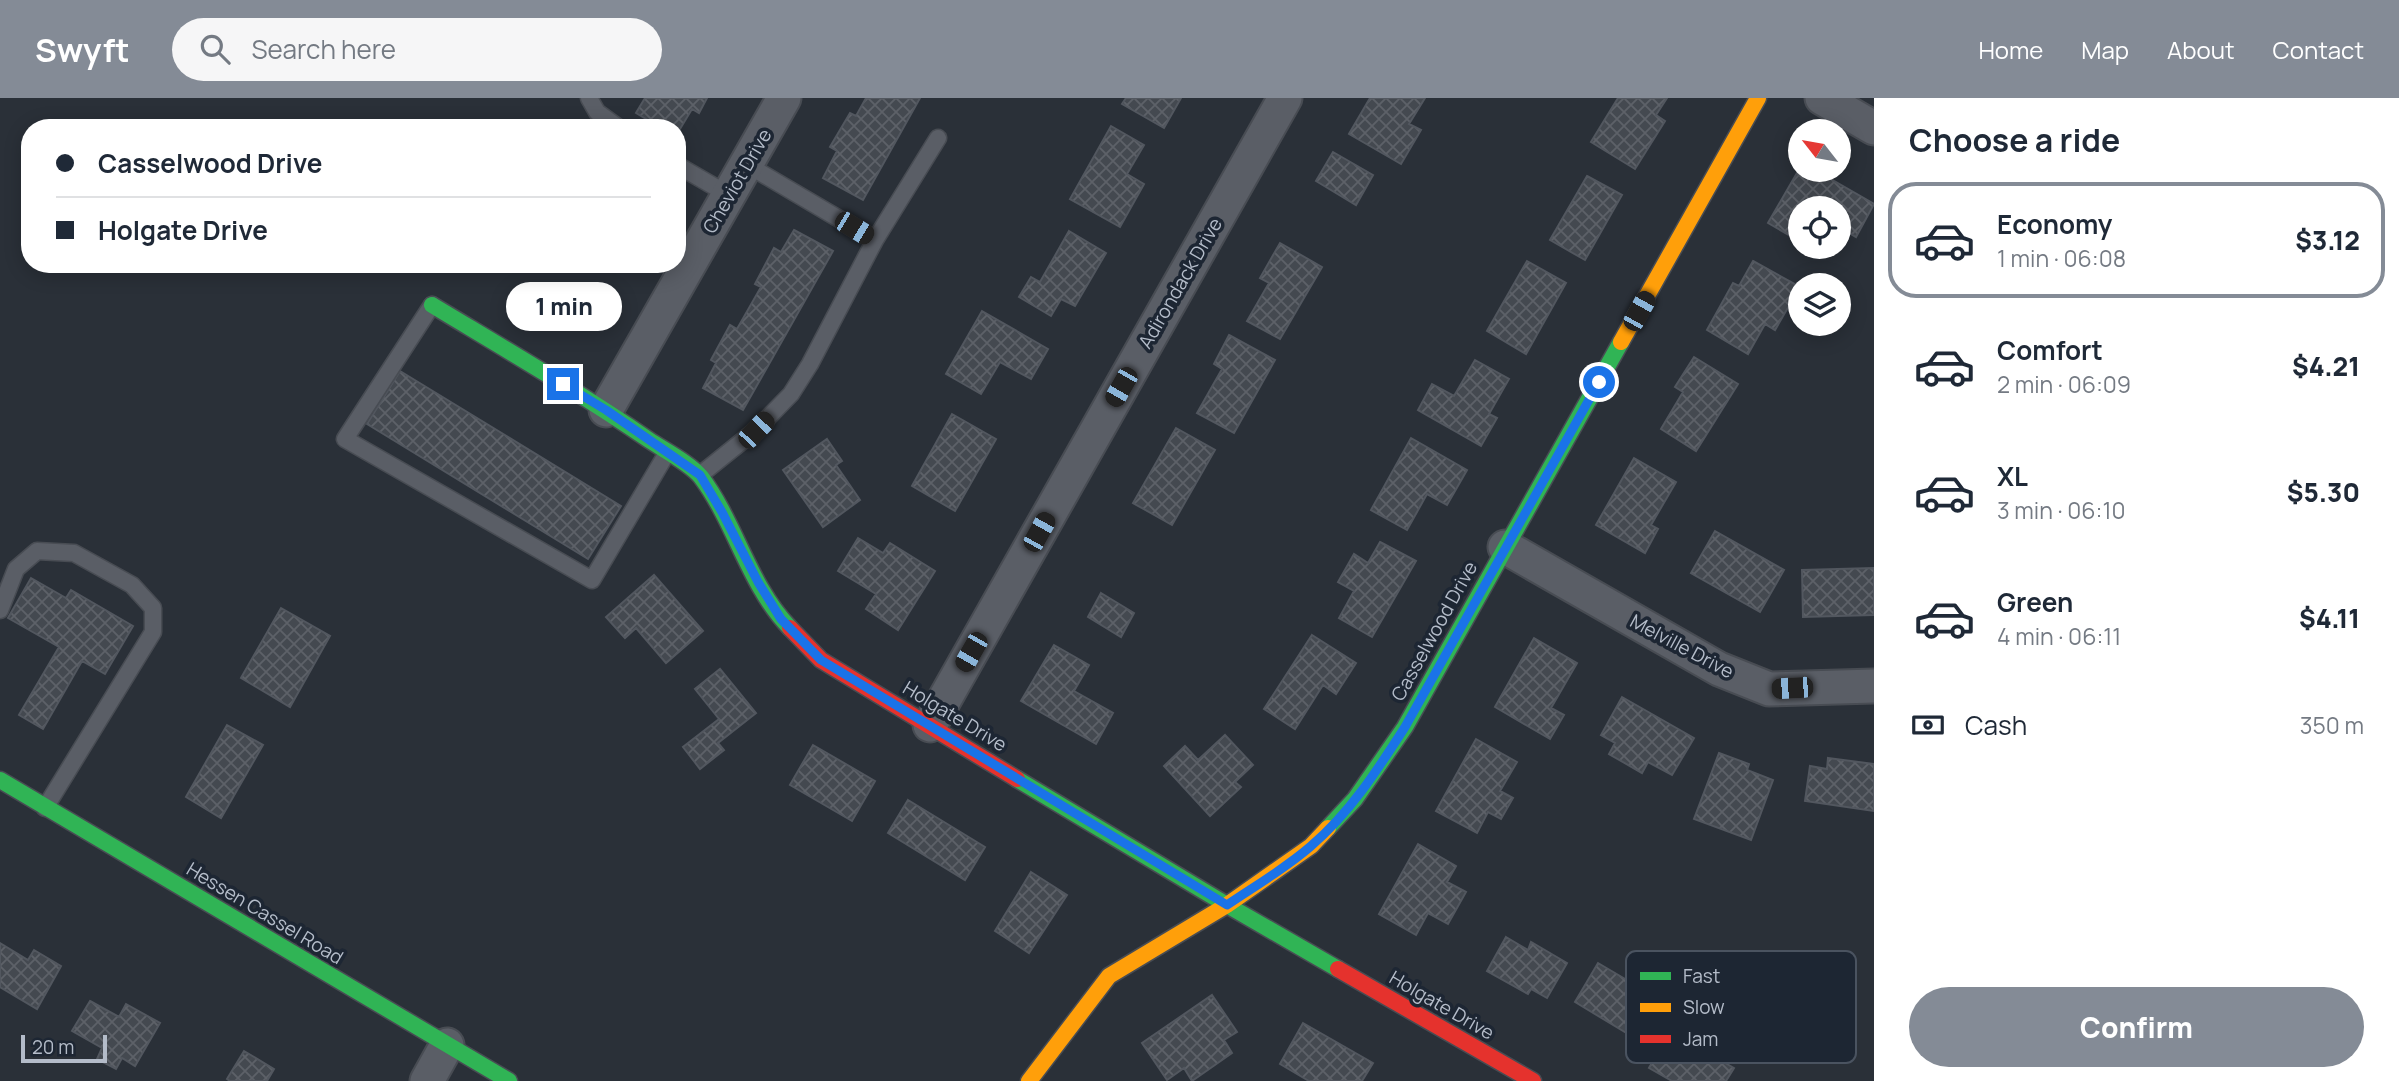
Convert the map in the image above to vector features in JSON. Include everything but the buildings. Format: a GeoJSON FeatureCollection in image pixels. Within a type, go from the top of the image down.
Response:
{"type":"FeatureCollection","features":[{"type":"Feature","properties":{"kind":"street","name":"Cheviot Drive"},"geometry":{"type":"LineString","coordinates":[[686,270],[784,98]]}},
{"type":"Feature","properties":{"kind":"street","name":"Adirondack Drive"},"geometry":{"type":"LineString","coordinates":[[930,725],[1285,98]]}},
{"type":"Feature","properties":{"kind":"street","name":"Casselwood Drive"},"geometry":{"type":"LineString","coordinates":[[1029,1081],[1109,976],[1227,905],[1311,846],[1355,799],[1405,727],[1758,98]]}},
{"type":"Feature","properties":{"kind":"street"},"geometry":{"type":"LineString","coordinates":[[1822,98],[1874,128]]}},
{"type":"Feature","properties":{"kind":"street","name":"Cheviot Drive"},"geometry":{"type":"LineString","coordinates":[[606,410],[684,273]]}},
{"type":"Feature","properties":{"kind":"street","name":"Holgate Drive"},"geometry":{"type":"LineString","coordinates":[[432,305],[606,410],[700,475],[781,619],[821,660],[1227,905],[1533,1081]]}},
{"type":"Feature","properties":{"kind":"street","name":"Melville Drive"},"geometry":{"type":"LineString","coordinates":[[1506,547],[1719,669],[1769,690],[1874,686]]}},
{"type":"Feature","properties":{"kind":"street","name":"Hessen Cassel Road"},"geometry":{"type":"LineString","coordinates":[[0,780],[509,1081]]}},
{"type":"Feature","properties":{"kind":"street"},"geometry":{"type":"LineString","coordinates":[[427,1081],[447,1045]]}},
{"type":"Feature","properties":{"kind":"lane"},"geometry":{"type":"LineString","coordinates":[[589,98],[597,112],[607,119]]}},
{"type":"Feature","properties":{"kind":"lane"},"geometry":{"type":"LineString","coordinates":[[700,475],[756,430],[792,394],[876,240],[938,138]]}},
{"type":"Feature","properties":{"kind":"lane"},"geometry":{"type":"LineString","coordinates":[[746,164],[876,240]]}},
{"type":"Feature","properties":{"kind":"lane"},"geometry":{"type":"LineString","coordinates":[[686,170],[729,195]]}},
{"type":"Feature","properties":{"kind":"lane"},"geometry":{"type":"LineString","coordinates":[[432,305],[345,439],[592,580],[667,453]]}},
{"type":"Feature","properties":{"kind":"lane"},"geometry":{"type":"LineString","coordinates":[[0,610],[16,569],[37,551],[74,553],[132,585],[153,608],[153,632],[45,808]]}},
{"type":"Feature","properties":{"kind":"traffic: fast"},"geometry":{"type":"LineString","coordinates":[[432,305],[596,405],[697,472],[713,495],[764,593],[790,628]]}},
{"type":"Feature","properties":{"kind":"traffic: fast"},"geometry":{"type":"LineString","coordinates":[[1328,828],[1355,799],[1405,727],[1621,342]]}},
{"type":"Feature","properties":{"kind":"traffic: fast"},"geometry":{"type":"LineString","coordinates":[[1017,779],[1338,969]]}},
{"type":"Feature","properties":{"kind":"traffic: fast"},"geometry":{"type":"LineString","coordinates":[[0,780],[509,1081]]}},
{"type":"Feature","properties":{"kind":"traffic: slow"},"geometry":{"type":"LineString","coordinates":[[1621,342],[1758,98]]}},
{"type":"Feature","properties":{"kind":"traffic: slow"},"geometry":{"type":"LineString","coordinates":[[1029,1081],[1109,976],[1227,905],[1311,846],[1328,828]]}},
{"type":"Feature","properties":{"kind":"traffic: jam"},"geometry":{"type":"LineString","coordinates":[[790,628],[821,660],[1017,779]]}},
{"type":"Feature","properties":{"kind":"traffic: jam"},"geometry":{"type":"LineString","coordinates":[[1338,969],[1533,1081]]}},
{"type":"Feature","properties":{"kind":"route"},"geometry":{"type":"LineString","coordinates":[[563,384],[606,410],[700,475],[781,619],[821,660],[1227,905],[1311,846],[1355,799],[1381,764],[1405,727],[1599,382]]}}]}
